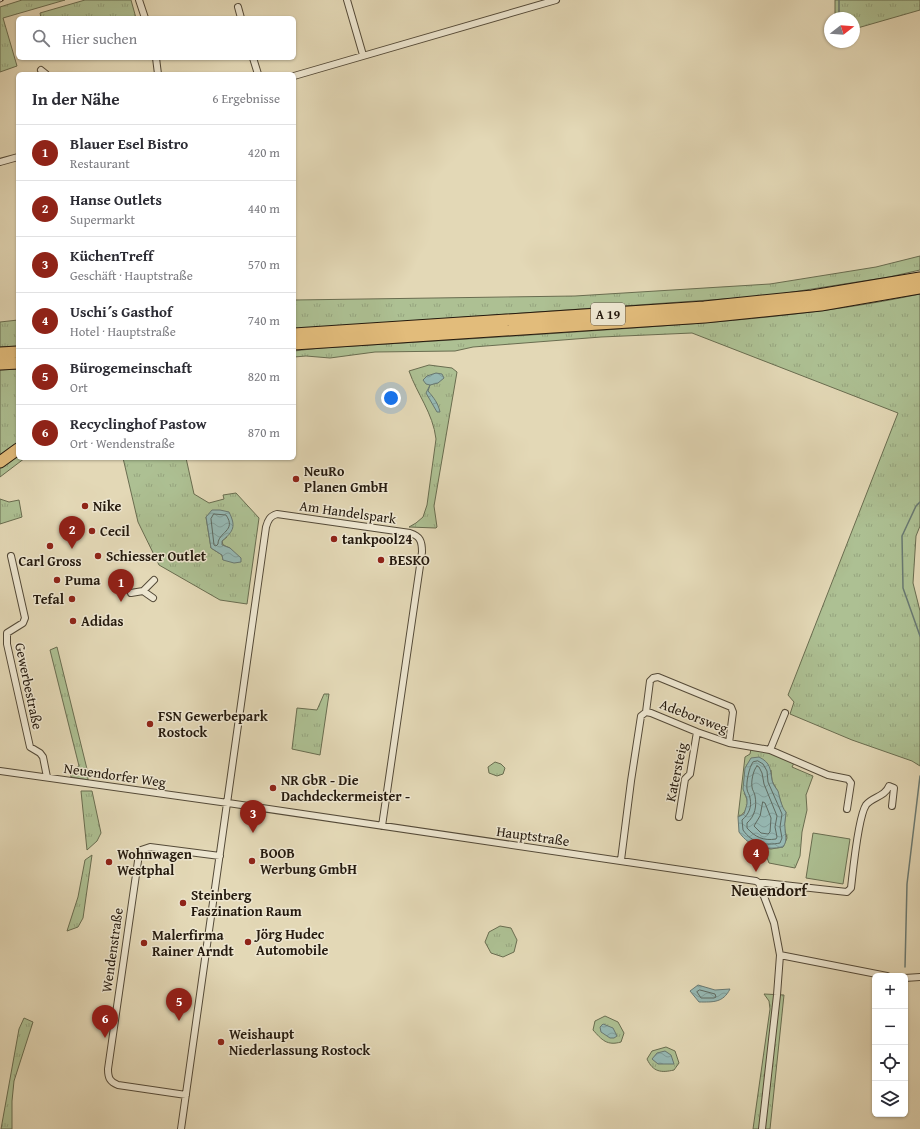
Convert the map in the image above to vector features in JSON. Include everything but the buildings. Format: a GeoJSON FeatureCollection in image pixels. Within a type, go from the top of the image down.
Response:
{"type":"FeatureCollection","features":[{"type":"Feature","properties":{"kind":"highway","name":"A 19"},"geometry":{"type":"LineString","coordinates":[[296,334],[704,307],[812,296],[920,278]]}},
{"type":"Feature","properties":{"kind":"highway","name":"A 19"},"geometry":{"type":"LineString","coordinates":[[296,344],[705,317],[821,305],[920,288]]}},
{"type":"Feature","properties":{"kind":"highway"},"geometry":{"type":"LineString","coordinates":[[0,353],[16,352]]}},
{"type":"Feature","properties":{"kind":"highway"},"geometry":{"type":"LineString","coordinates":[[0,364],[16,363]]}},
{"type":"Feature","properties":{"kind":"highway"},"geometry":{"type":"LineString","coordinates":[[0,462],[16,450]]}},
{"type":"Feature","properties":{"kind":"street"},"geometry":{"type":"LineString","coordinates":[[139,0],[144,16]]}},
{"type":"Feature","properties":{"kind":"street"},"geometry":{"type":"LineString","coordinates":[[347,0],[363,55]]}},
{"type":"Feature","properties":{"kind":"street"},"geometry":{"type":"LineString","coordinates":[[296,75],[556,0]]}},
{"type":"Feature","properties":{"kind":"street"},"geometry":{"type":"LineString","coordinates":[[238,7],[241,16]]}},
{"type":"Feature","properties":{"kind":"street"},"geometry":{"type":"LineString","coordinates":[[156,60],[158,72]]}},
{"type":"Feature","properties":{"kind":"street"},"geometry":{"type":"LineString","coordinates":[[254,60],[257,72]]}},
{"type":"Feature","properties":{"kind":"street"},"geometry":{"type":"LineString","coordinates":[[0,162],[16,158]]}},
{"type":"Feature","properties":{"kind":"street","name":"Am Handelspark"},"geometry":{"type":"LineString","coordinates":[[228,802],[266,527],[269,519],[277,514],[410,533],[421,540],[422,552],[382,826]]}},
{"type":"Feature","properties":{"kind":"street","name":"Gewerbestraße"},"geometry":{"type":"LineString","coordinates":[[10,556],[25,618],[23,623],[7,634],[7,644],[30,748],[40,753],[43,757],[47,777]]}},
{"type":"Feature","properties":{"kind":"street"},"geometry":{"type":"LineString","coordinates":[[131,593],[143,591],[154,580]]}},
{"type":"Feature","properties":{"kind":"street"},"geometry":{"type":"LineString","coordinates":[[143,591],[153,598]]}},
{"type":"Feature","properties":{"kind":"street"},"geometry":{"type":"LineString","coordinates":[[646,712],[650,681],[653,678],[658,677],[730,707],[733,712],[729,743]]}},
{"type":"Feature","properties":{"kind":"street","name":"Adeborsweg"},"geometry":{"type":"LineString","coordinates":[[621,860],[631,781],[642,716],[646,712],[696,732],[729,743],[770,750],[828,775],[848,779],[851,783],[847,809]]}},
{"type":"Feature","properties":{"kind":"street"},"geometry":{"type":"LineString","coordinates":[[770,750],[785,713]]}},
{"type":"Feature","properties":{"kind":"street","name":"Katersteig"},"geometry":{"type":"LineString","coordinates":[[679,817],[684,779],[690,774],[696,732]]}},
{"type":"Feature","properties":{"kind":"street","name":"Neuendorfer Weg"},"geometry":{"type":"LineString","coordinates":[[0,771],[228,802]]}},
{"type":"Feature","properties":{"kind":"street","name":"Hauptstraße"},"geometry":{"type":"LineString","coordinates":[[228,802],[752,880],[759,884],[765,882],[847,892],[851,888],[861,822],[866,805],[887,791],[890,786],[894,788],[892,806]]}},
{"type":"Feature","properties":{"kind":"street"},"geometry":{"type":"LineString","coordinates":[[181,1129],[228,802]]}},
{"type":"Feature","properties":{"kind":"street","name":"Wendenstraße"},"geometry":{"type":"LineString","coordinates":[[186,1095],[118,1086],[113,1084],[110,1080],[108,1069],[119,987],[139,854],[141,850],[150,847],[220,856]]}},
{"type":"Feature","properties":{"kind":"street"},"geometry":{"type":"LineString","coordinates":[[759,884],[774,923],[780,955],[777,1000],[762,1129]]}},
{"type":"Feature","properties":{"kind":"street"},"geometry":{"type":"LineString","coordinates":[[780,955],[872,973]]}},
{"type":"Feature","properties":{"kind":"street"},"geometry":{"type":"LineString","coordinates":[[908,978],[920,977]]}},
{"type":"Feature","properties":{"kind":"green space"},"geometry":{"type":"Polygon","coordinates":[[[22,0],[65,0],[3,18],[17,66],[0,72],[0,7],[22,0]]]}},
{"type":"Feature","properties":{"kind":"green space"},"geometry":{"type":"Polygon","coordinates":[[[85,0],[131,0],[135,16],[41,16],[40,13],[85,0]]]}},
{"type":"Feature","properties":{"kind":"green space"},"geometry":{"type":"Polygon","coordinates":[[[835,0],[920,0],[920,10],[860,27],[860,12],[835,12],[835,0]]]}},
{"type":"Feature","properties":{"kind":"green space"},"geometry":{"type":"Polygon","coordinates":[[[920,256],[920,270],[889,277],[767,296],[296,329],[296,300],[575,296],[770,284],[876,267],[920,256]]]}},
{"type":"Feature","properties":{"kind":"green space"},"geometry":{"type":"Polygon","coordinates":[[[920,294],[920,526],[916,536],[913,583],[920,611],[920,766],[912,761],[852,740],[790,714],[794,702],[788,695],[898,413],[692,333],[601,337],[473,347],[455,351],[375,352],[330,358],[296,357],[296,351],[320,348],[695,324],[770,317],[883,301],[920,294]]]}},
{"type":"Feature","properties":{"kind":"green space"},"geometry":{"type":"Polygon","coordinates":[[[16,320],[16,346],[0,347],[0,322],[16,320]]]}},
{"type":"Feature","properties":{"kind":"green space"},"geometry":{"type":"Polygon","coordinates":[[[429,365],[452,368],[457,372],[434,506],[437,527],[409,527],[423,517],[427,505],[436,439],[432,421],[409,371],[429,365]]]}},
{"type":"Feature","properties":{"kind":"green space"},"geometry":{"type":"Polygon","coordinates":[[[16,369],[16,447],[0,459],[0,370],[16,369]]]}},
{"type":"Feature","properties":{"kind":"green space"},"geometry":{"type":"Polygon","coordinates":[[[16,453],[16,460],[22,460],[0,477],[0,464],[16,453]]]}},
{"type":"Feature","properties":{"kind":"green space"},"geometry":{"type":"Polygon","coordinates":[[[123,460],[186,460],[194,494],[209,503],[224,499],[223,495],[236,493],[259,518],[247,604],[220,600],[159,565],[138,522],[123,460]],[[206,517],[211,548],[222,555],[223,560],[230,548],[223,545],[222,541],[227,537],[206,517]]]}},
{"type":"Feature","properties":{"kind":"green space"},"geometry":{"type":"Polygon","coordinates":[[[0,499],[9,502],[19,500],[22,517],[0,524],[0,499]]]}},
{"type":"Feature","properties":{"kind":"green space"},"geometry":{"type":"Polygon","coordinates":[[[57,647],[87,769],[88,780],[71,777],[70,771],[79,766],[50,650],[57,647]]]}},
{"type":"Feature","properties":{"kind":"green space"},"geometry":{"type":"Polygon","coordinates":[[[324,694],[329,694],[320,755],[292,749],[297,708],[317,710],[324,694]]]}},
{"type":"Feature","properties":{"kind":"green space"},"geometry":{"type":"Polygon","coordinates":[[[751,749],[769,752],[794,763],[792,767],[813,776],[806,795],[807,810],[802,832],[800,856],[795,868],[769,863],[766,855],[755,846],[771,849],[783,847],[787,838],[784,827],[786,812],[783,809],[777,790],[772,781],[771,770],[744,793],[747,800],[746,810],[738,817],[745,757],[750,754],[751,749]]]}},
{"type":"Feature","properties":{"kind":"green space"},"geometry":{"type":"Polygon","coordinates":[[[495,762],[501,764],[505,768],[503,774],[497,776],[489,773],[488,767],[495,762]]]}},
{"type":"Feature","properties":{"kind":"green space"},"geometry":{"type":"Polygon","coordinates":[[[81,791],[92,791],[101,833],[97,841],[87,850],[81,791]]]}},
{"type":"Feature","properties":{"kind":"green space"},"geometry":{"type":"Polygon","coordinates":[[[813,833],[850,839],[843,884],[806,878],[813,833]]]}},
{"type":"Feature","properties":{"kind":"green space"},"geometry":{"type":"Polygon","coordinates":[[[92,855],[83,918],[78,927],[67,931],[78,897],[85,860],[92,855]]]}},
{"type":"Feature","properties":{"kind":"green space"},"geometry":{"type":"Polygon","coordinates":[[[500,926],[511,928],[517,940],[514,952],[503,957],[491,953],[485,942],[489,932],[500,926]]]}},
{"type":"Feature","properties":{"kind":"green space"},"geometry":{"type":"Polygon","coordinates":[[[764,994],[784,995],[770,1129],[753,1129],[770,1009],[769,1001],[764,994]]]}},
{"type":"Feature","properties":{"kind":"green space"},"geometry":{"type":"Polygon","coordinates":[[[605,1016],[618,1022],[624,1033],[621,1042],[608,1043],[599,1037],[593,1030],[595,1021],[605,1016]]]}},
{"type":"Feature","properties":{"kind":"green space"},"geometry":{"type":"Polygon","coordinates":[[[24,1018],[33,1022],[14,1081],[12,1129],[1,1129],[19,1029],[24,1018]]]}},
{"type":"Feature","properties":{"kind":"green space"},"geometry":{"type":"Polygon","coordinates":[[[666,1047],[675,1051],[679,1063],[674,1070],[661,1071],[655,1069],[647,1059],[652,1051],[666,1047]]]}},
{"type":"Feature","properties":{"kind":"water"},"geometry":{"type":"Polygon","coordinates":[[[436,373],[442,374],[444,378],[438,383],[430,385],[426,384],[423,380],[427,376],[436,373]]]}},
{"type":"Feature","properties":{"kind":"water"},"geometry":{"type":"Polygon","coordinates":[[[430,385],[428,391],[436,401],[440,412],[437,412],[426,393],[430,385]]]}},
{"type":"Feature","properties":{"kind":"water"},"geometry":{"type":"Polygon","coordinates":[[[212,510],[229,512],[233,521],[233,528],[222,541],[222,545],[230,548],[241,558],[241,562],[234,563],[223,560],[222,555],[211,548],[206,517],[212,510]]]}},
{"type":"Feature","properties":{"kind":"water"},"geometry":{"type":"Polygon","coordinates":[[[759,757],[768,764],[772,782],[778,791],[782,805],[786,812],[786,840],[783,847],[758,847],[748,842],[739,832],[738,817],[744,814],[747,804],[747,799],[743,789],[745,768],[751,758],[759,757]]]}},
{"type":"Feature","properties":{"kind":"water"},"geometry":{"type":"Polygon","coordinates":[[[698,985],[715,990],[730,989],[724,997],[717,1001],[699,1002],[690,991],[698,985]]]}},
{"type":"Feature","properties":{"kind":"water"},"geometry":{"type":"Polygon","coordinates":[[[603,1024],[613,1028],[617,1036],[610,1038],[601,1032],[600,1027],[603,1024]]]}},
{"type":"Feature","properties":{"kind":"water"},"geometry":{"type":"Polygon","coordinates":[[[665,1051],[671,1055],[674,1064],[658,1064],[652,1059],[657,1053],[665,1051]]]}},
{"type":"Feature","properties":{"kind":"waterway"},"geometry":{"type":"LineString","coordinates":[[839,0],[839,12]]}},
{"type":"Feature","properties":{"kind":"waterway"},"geometry":{"type":"LineString","coordinates":[[920,502],[916,506],[902,536],[903,588],[920,636]]}},
{"type":"Feature","properties":{"kind":"waterway"},"geometry":{"type":"LineString","coordinates":[[905,967],[907,884],[920,776]]}},
{"type":"Feature","properties":{"kind":"place","name":"NeuRo Planen GmbH"},"geometry":{"type":"Point","coordinates":[296,479]}},
{"type":"Feature","properties":{"kind":"place","name":"Nike"},"geometry":{"type":"Point","coordinates":[85,506]}},
{"type":"Feature","properties":{"kind":"place","name":"Cecil"},"geometry":{"type":"Point","coordinates":[92,531]}},
{"type":"Feature","properties":{"kind":"place","name":"tankpool24"},"geometry":{"type":"Point","coordinates":[334,539]}},
{"type":"Feature","properties":{"kind":"place","name":"Carl Gross"},"geometry":{"type":"Point","coordinates":[50,546]}},
{"type":"Feature","properties":{"kind":"place","name":"Hanse Outlets"},"geometry":{"type":"Point","coordinates":[72,549]}},
{"type":"Feature","properties":{"kind":"place","name":"Schiesser Outlet"},"geometry":{"type":"Point","coordinates":[98,556]}},
{"type":"Feature","properties":{"kind":"place","name":"BESKO"},"geometry":{"type":"Point","coordinates":[381,560]}},
{"type":"Feature","properties":{"kind":"place","name":"Puma"},"geometry":{"type":"Point","coordinates":[57,580]}},
{"type":"Feature","properties":{"kind":"place","name":"Tefal"},"geometry":{"type":"Point","coordinates":[72,599]}},
{"type":"Feature","properties":{"kind":"place","name":"Blauer Esel Bistro"},"geometry":{"type":"Point","coordinates":[121,602]}},
{"type":"Feature","properties":{"kind":"place","name":"Adidas"},"geometry":{"type":"Point","coordinates":[73,621]}},
{"type":"Feature","properties":{"kind":"place","name":"FSN Gewerbepark Rostock"},"geometry":{"type":"Point","coordinates":[150,724]}},
{"type":"Feature","properties":{"kind":"place","name":"NR GbR - Die Dachdeckermeister -"},"geometry":{"type":"Point","coordinates":[273,788]}},
{"type":"Feature","properties":{"kind":"place","name":"KüchenTreff"},"geometry":{"type":"Point","coordinates":[253,833]}},
{"type":"Feature","properties":{"kind":"place","name":"BOOB Werbung GmbH"},"geometry":{"type":"Point","coordinates":[252,861]}},
{"type":"Feature","properties":{"kind":"place","name":"Wohnwagen Westphal"},"geometry":{"type":"Point","coordinates":[109,862]}},
{"type":"Feature","properties":{"kind":"place","name":"Uschi´s Gasthof"},"geometry":{"type":"Point","coordinates":[756,872]}},
{"type":"Feature","properties":{"kind":"place","name":"Steinberg Faszination Raum"},"geometry":{"type":"Point","coordinates":[183,903]}},
{"type":"Feature","properties":{"kind":"place","name":"Jörg Hudec Automobile"},"geometry":{"type":"Point","coordinates":[248,942]}},
{"type":"Feature","properties":{"kind":"place","name":"Malerfirma Rainer Arndt"},"geometry":{"type":"Point","coordinates":[144,943]}},
{"type":"Feature","properties":{"kind":"place","name":"Bürogemeinschaft"},"geometry":{"type":"Point","coordinates":[179,1021]}},
{"type":"Feature","properties":{"kind":"place","name":"Recyclinghof Pastow"},"geometry":{"type":"Point","coordinates":[105,1038]}},
{"type":"Feature","properties":{"kind":"place","name":"Weishaupt Niederlassung Rostock"},"geometry":{"type":"Point","coordinates":[221,1042]}},
{"type":"Feature","properties":{"kind":"district","name":"Neuendorf"},"geometry":{"type":"Point","coordinates":[769,890]}}]}
